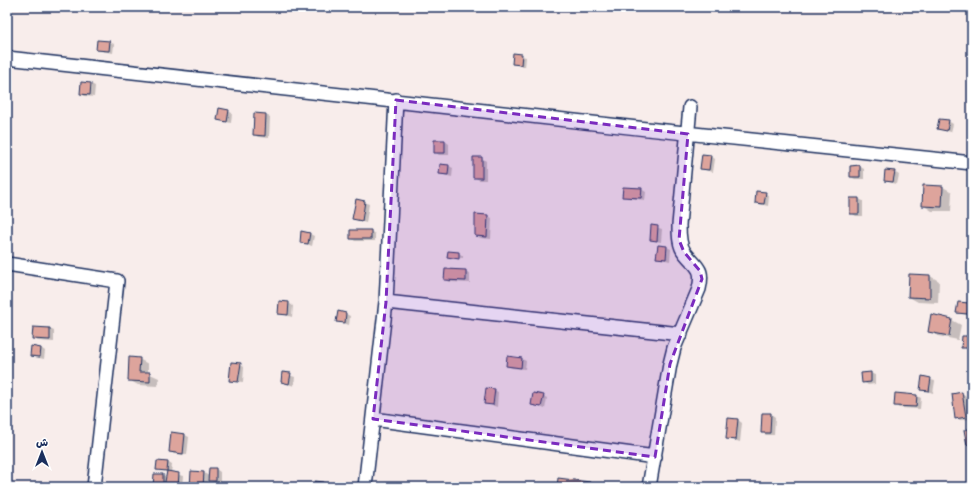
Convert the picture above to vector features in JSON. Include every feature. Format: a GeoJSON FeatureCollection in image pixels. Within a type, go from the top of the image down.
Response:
{"type":"FeatureCollection","features":[{"type":"Feature","properties":{"kind":"street"},"geometry":{"type":"LineString","coordinates":[[7,58],[396,100],[688,134],[972,163]]}},
{"type":"Feature","properties":{"kind":"street"},"geometry":{"type":"LineString","coordinates":[[365,487],[386,302],[396,100]]}},
{"type":"Feature","properties":{"kind":"street"},"geometry":{"type":"LineString","coordinates":[[649,487],[670,364],[702,280],[700,271],[684,252],[679,240],[679,225],[690,107]]}},
{"type":"Feature","properties":{"kind":"street"},"geometry":{"type":"LineString","coordinates":[[7,264],[117,281],[94,487]]}},
{"type":"Feature","properties":{"kind":"street"},"geometry":{"type":"LineString","coordinates":[[386,302],[681,334]]}},
{"type":"Feature","properties":{"kind":"street"},"geometry":{"type":"LineString","coordinates":[[373,419],[655,457]]}},
{"type":"Feature","properties":{"kind":"highlighted area"},"geometry":{"type":"Polygon","coordinates":[[[396,100],[688,134],[679,240],[684,252],[700,271],[702,279],[670,364],[655,457],[373,419],[386,302],[396,100]]]}},
{"type":"Feature","properties":{"kind":"building"},"geometry":{"type":"Polygon","coordinates":[[[97,40],[110,41],[109,51],[96,50],[97,40]]]}},
{"type":"Feature","properties":{"kind":"building"},"geometry":{"type":"Polygon","coordinates":[[[513,53],[522,54],[521,65],[512,64],[513,53]]]}},
{"type":"Feature","properties":{"kind":"building"},"geometry":{"type":"Polygon","coordinates":[[[81,82],[91,83],[90,95],[80,94],[81,82]]]}},
{"type":"Feature","properties":{"kind":"building"},"geometry":{"type":"Polygon","coordinates":[[[219,108],[229,110],[227,122],[217,120],[219,108]]]}},
{"type":"Feature","properties":{"kind":"building"},"geometry":{"type":"Polygon","coordinates":[[[254,113],[266,114],[265,136],[253,135],[254,113]]]}},
{"type":"Feature","properties":{"kind":"building"},"geometry":{"type":"Polygon","coordinates":[[[939,119],[949,120],[947,131],[937,129],[939,119]]]}},
{"type":"Feature","properties":{"kind":"building"},"geometry":{"type":"Polygon","coordinates":[[[434,140],[445,140],[445,153],[434,153],[434,140]]]}},
{"type":"Feature","properties":{"kind":"building"},"geometry":{"type":"Polygon","coordinates":[[[702,154],[711,155],[709,170],[700,169],[702,154]]]}},
{"type":"Feature","properties":{"kind":"building"},"geometry":{"type":"Polygon","coordinates":[[[473,157],[482,157],[482,178],[473,178],[473,157]]]}},
{"type":"Feature","properties":{"kind":"building"},"geometry":{"type":"Polygon","coordinates":[[[440,164],[449,165],[448,175],[439,174],[440,164]]]}},
{"type":"Feature","properties":{"kind":"building"},"geometry":{"type":"Polygon","coordinates":[[[860,165],[860,177],[850,177],[850,166],[860,165]]]}},
{"type":"Feature","properties":{"kind":"building"},"geometry":{"type":"Polygon","coordinates":[[[885,170],[895,171],[893,182],[884,181],[885,170]]]}},
{"type":"Feature","properties":{"kind":"building"},"geometry":{"type":"Polygon","coordinates":[[[923,185],[943,186],[942,207],[922,206],[923,185]]]}},
{"type":"Feature","properties":{"kind":"building"},"geometry":{"type":"Polygon","coordinates":[[[623,187],[642,188],[641,198],[622,197],[623,187]]]}},
{"type":"Feature","properties":{"kind":"building"},"geometry":{"type":"Polygon","coordinates":[[[756,191],[766,192],[764,204],[755,203],[756,191]]]}},
{"type":"Feature","properties":{"kind":"building"},"geometry":{"type":"Polygon","coordinates":[[[850,198],[859,198],[859,214],[850,214],[850,198]]]}},
{"type":"Feature","properties":{"kind":"building"},"geometry":{"type":"Polygon","coordinates":[[[356,199],[365,201],[362,221],[352,219],[356,199]]]}},
{"type":"Feature","properties":{"kind":"building"},"geometry":{"type":"Polygon","coordinates":[[[475,214],[488,215],[487,237],[475,236],[475,214]]]}},
{"type":"Feature","properties":{"kind":"building"},"geometry":{"type":"Polygon","coordinates":[[[651,225],[658,226],[657,241],[650,240],[651,225]]]}},
{"type":"Feature","properties":{"kind":"building"},"geometry":{"type":"Polygon","coordinates":[[[350,230],[371,230],[371,239],[350,239],[350,230]]]}},
{"type":"Feature","properties":{"kind":"building"},"geometry":{"type":"Polygon","coordinates":[[[301,231],[310,233],[308,244],[300,243],[301,231]]]}},
{"type":"Feature","properties":{"kind":"building"},"geometry":{"type":"Polygon","coordinates":[[[658,245],[667,246],[666,259],[656,258],[658,245]]]}},
{"type":"Feature","properties":{"kind":"building"},"geometry":{"type":"Polygon","coordinates":[[[448,251],[459,252],[459,259],[447,257],[448,251]]]}},
{"type":"Feature","properties":{"kind":"building"},"geometry":{"type":"Polygon","coordinates":[[[445,269],[466,270],[466,281],[444,280],[445,269]]]}},
{"type":"Feature","properties":{"kind":"building"},"geometry":{"type":"Polygon","coordinates":[[[909,274],[930,275],[930,298],[908,297],[909,274]]]}},
{"type":"Feature","properties":{"kind":"building"},"geometry":{"type":"Polygon","coordinates":[[[279,301],[289,302],[288,315],[278,314],[279,301]]]}},
{"type":"Feature","properties":{"kind":"building"},"geometry":{"type":"Polygon","coordinates":[[[958,302],[969,303],[968,314],[956,313],[958,302]]]}},
{"type":"Feature","properties":{"kind":"building"},"geometry":{"type":"Polygon","coordinates":[[[338,311],[346,313],[345,323],[336,322],[338,311]]]}},
{"type":"Feature","properties":{"kind":"building"},"geometry":{"type":"Polygon","coordinates":[[[931,314],[952,319],[949,336],[928,332],[931,314]]]}},
{"type":"Feature","properties":{"kind":"building"},"geometry":{"type":"Polygon","coordinates":[[[33,327],[50,328],[50,340],[32,339],[33,327]]]}},
{"type":"Feature","properties":{"kind":"building"},"geometry":{"type":"Polygon","coordinates":[[[962,336],[972,336],[972,348],[961,348],[962,336]]]}},
{"type":"Feature","properties":{"kind":"building"},"geometry":{"type":"Polygon","coordinates":[[[31,346],[41,348],[40,357],[30,356],[31,346]]]}},
{"type":"Feature","properties":{"kind":"building"},"geometry":{"type":"Polygon","coordinates":[[[507,356],[522,358],[521,368],[506,366],[507,356]]]}},
{"type":"Feature","properties":{"kind":"building"},"geometry":{"type":"Polygon","coordinates":[[[129,357],[140,358],[139,372],[150,372],[150,382],[128,381],[129,357]]]}},
{"type":"Feature","properties":{"kind":"building"},"geometry":{"type":"Polygon","coordinates":[[[231,362],[241,363],[238,382],[229,381],[231,362]]]}},
{"type":"Feature","properties":{"kind":"building"},"geometry":{"type":"Polygon","coordinates":[[[282,372],[291,373],[289,384],[281,382],[282,372]]]}},
{"type":"Feature","properties":{"kind":"building"},"geometry":{"type":"Polygon","coordinates":[[[871,372],[871,382],[862,383],[861,373],[871,372]]]}},
{"type":"Feature","properties":{"kind":"building"},"geometry":{"type":"Polygon","coordinates":[[[922,376],[931,378],[929,391],[920,390],[922,376]]]}},
{"type":"Feature","properties":{"kind":"building"},"geometry":{"type":"Polygon","coordinates":[[[486,388],[495,389],[493,405],[484,404],[486,388]]]}},
{"type":"Feature","properties":{"kind":"building"},"geometry":{"type":"Polygon","coordinates":[[[962,392],[966,417],[955,419],[952,394],[962,392]]]}},
{"type":"Feature","properties":{"kind":"building"},"geometry":{"type":"Polygon","coordinates":[[[533,393],[544,395],[541,407],[531,405],[533,393]]]}},
{"type":"Feature","properties":{"kind":"building"},"geometry":{"type":"Polygon","coordinates":[[[895,393],[917,395],[916,407],[894,406],[895,393]]]}},
{"type":"Feature","properties":{"kind":"building"},"geometry":{"type":"Polygon","coordinates":[[[762,413],[771,413],[770,433],[761,433],[762,413]]]}},
{"type":"Feature","properties":{"kind":"building"},"geometry":{"type":"Polygon","coordinates":[[[728,418],[738,419],[736,440],[726,439],[728,418]]]}},
{"type":"Feature","properties":{"kind":"building"},"geometry":{"type":"Polygon","coordinates":[[[972,428],[972,444],[967,445],[964,430],[972,428]]]}},
{"type":"Feature","properties":{"kind":"building"},"geometry":{"type":"Polygon","coordinates":[[[171,432],[185,434],[183,454],[169,452],[171,432]]]}},
{"type":"Feature","properties":{"kind":"building"},"geometry":{"type":"Polygon","coordinates":[[[157,461],[168,462],[167,471],[156,470],[157,461]]]}},
{"type":"Feature","properties":{"kind":"building"},"geometry":{"type":"Polygon","coordinates":[[[209,468],[216,468],[216,481],[208,481],[209,468]]]}},
{"type":"Feature","properties":{"kind":"building"},"geometry":{"type":"Polygon","coordinates":[[[167,471],[179,473],[178,487],[164,487],[167,471]]]}},
{"type":"Feature","properties":{"kind":"building"},"geometry":{"type":"Polygon","coordinates":[[[191,471],[204,472],[203,487],[190,487],[191,471]]]}},
{"type":"Feature","properties":{"kind":"building"},"geometry":{"type":"Polygon","coordinates":[[[154,474],[163,474],[163,487],[153,487],[154,474]]]}},
{"type":"Feature","properties":{"kind":"building"},"geometry":{"type":"Polygon","coordinates":[[[558,478],[590,482],[590,487],[557,487],[558,478]]]}},
{"type":"Feature","properties":{"kind":"building"},"geometry":{"type":"Polygon","coordinates":[[[315,481],[324,482],[323,487],[314,487],[315,481]]]}}]}
